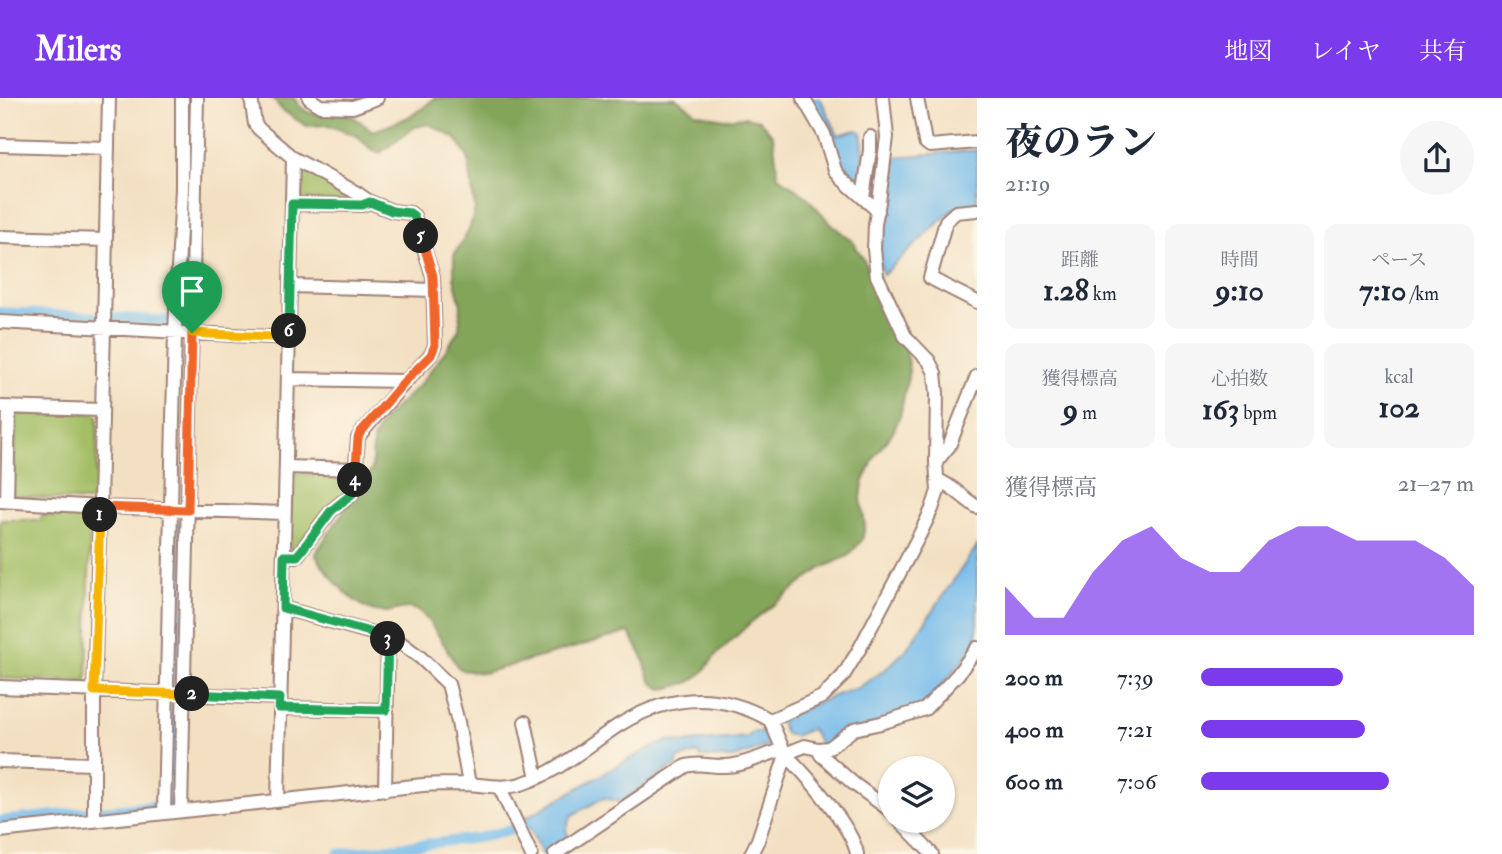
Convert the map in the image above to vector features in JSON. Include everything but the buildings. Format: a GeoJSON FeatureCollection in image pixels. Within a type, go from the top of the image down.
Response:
{"type":"FeatureCollection","features":[{"type":"Feature","properties":{"kind":"street"},"geometry":{"type":"LineString","coordinates":[[94,821],[94,691],[109,98]]}},
{"type":"Feature","properties":{"kind":"street"},"geometry":{"type":"LineString","coordinates":[[182,98],[185,332]]}},
{"type":"Feature","properties":{"kind":"street"},"geometry":{"type":"LineString","coordinates":[[181,811],[176,694],[180,510],[185,332],[197,98]]}},
{"type":"Feature","properties":{"kind":"street"},"geometry":{"type":"LineString","coordinates":[[251,98],[255,124],[293,158],[370,202],[414,216],[433,276],[435,345],[431,355],[360,433],[352,494],[331,511],[297,556],[284,556]]}},
{"type":"Feature","properties":{"kind":"street"},"geometry":{"type":"LineString","coordinates":[[309,98],[320,106],[353,107],[377,98]]}},
{"type":"Feature","properties":{"kind":"street"},"geometry":{"type":"LineString","coordinates":[[803,98],[824,134],[835,170],[841,178],[879,206]]}},
{"type":"Feature","properties":{"kind":"street"},"geometry":{"type":"LineString","coordinates":[[770,720],[822,697],[843,676],[932,509],[938,491],[935,373],[929,361],[905,336],[877,276],[875,224],[887,137],[883,98]]}},
{"type":"Feature","properties":{"kind":"street"},"geometry":{"type":"LineString","coordinates":[[917,98],[925,142],[930,146],[977,142]]}},
{"type":"Feature","properties":{"kind":"street"},"geometry":{"type":"LineString","coordinates":[[864,194],[870,144]]}},
{"type":"Feature","properties":{"kind":"street"},"geometry":{"type":"LineString","coordinates":[[0,145],[108,148]]}},
{"type":"Feature","properties":{"kind":"street"},"geometry":{"type":"LineString","coordinates":[[278,801],[293,158]]}},
{"type":"Feature","properties":{"kind":"street"},"geometry":{"type":"LineString","coordinates":[[292,204],[362,205],[370,202]]}},
{"type":"Feature","properties":{"kind":"street"},"geometry":{"type":"LineString","coordinates":[[977,210],[956,212],[946,221],[930,278],[977,302]]}},
{"type":"Feature","properties":{"kind":"street"},"geometry":{"type":"LineString","coordinates":[[0,237],[106,240]]}},
{"type":"Feature","properties":{"kind":"street"},"geometry":{"type":"LineString","coordinates":[[290,286],[434,290]]}},
{"type":"Feature","properties":{"kind":"street"},"geometry":{"type":"LineString","coordinates":[[0,322],[288,338]]}},
{"type":"Feature","properties":{"kind":"street"},"geometry":{"type":"LineString","coordinates":[[936,462],[949,446],[977,376]]}},
{"type":"Feature","properties":{"kind":"street"},"geometry":{"type":"LineString","coordinates":[[288,379],[405,381]]}},
{"type":"Feature","properties":{"kind":"street"},"geometry":{"type":"LineString","coordinates":[[102,410],[5,407],[4,501],[284,513]]}},
{"type":"Feature","properties":{"kind":"street"},"geometry":{"type":"LineString","coordinates":[[285,467],[356,469]]}},
{"type":"Feature","properties":{"kind":"street"},"geometry":{"type":"LineString","coordinates":[[938,480],[951,485],[977,507]]}},
{"type":"Feature","properties":{"kind":"street"},"geometry":{"type":"LineString","coordinates":[[283,608],[397,640],[421,657],[448,684],[469,784]]}},
{"type":"Feature","properties":{"kind":"street"},"geometry":{"type":"LineString","coordinates":[[385,790],[388,637]]}},
{"type":"Feature","properties":{"kind":"street"},"geometry":{"type":"LineString","coordinates":[[555,854],[686,766],[697,763],[726,767],[805,747],[818,750],[829,748],[854,730],[925,709],[958,674],[977,648]]}},
{"type":"Feature","properties":{"kind":"street"},"geometry":{"type":"LineString","coordinates":[[0,687],[176,694],[386,710]]}},
{"type":"Feature","properties":{"kind":"street"},"geometry":{"type":"LineString","coordinates":[[164,807],[176,694]]}},
{"type":"Feature","properties":{"kind":"street"},"geometry":{"type":"LineString","coordinates":[[0,831],[94,821],[164,807],[181,811],[423,785],[469,784],[500,788],[514,786],[548,773],[621,724],[653,708],[676,701],[700,699],[728,703],[770,720],[784,752],[827,802],[851,837],[857,854]]}},
{"type":"Feature","properties":{"kind":"street"},"geometry":{"type":"LineString","coordinates":[[525,722],[537,778]]}},
{"type":"Feature","properties":{"kind":"street"},"geometry":{"type":"LineString","coordinates":[[818,750],[854,784],[878,802]]}},
{"type":"Feature","properties":{"kind":"street"},"geometry":{"type":"LineString","coordinates":[[751,854],[782,772],[784,752]]}},
{"type":"Feature","properties":{"kind":"street"},"geometry":{"type":"LineString","coordinates":[[0,761],[93,764]]}},
{"type":"Feature","properties":{"kind":"street"},"geometry":{"type":"LineString","coordinates":[[500,788],[531,854]]}},
{"type":"Feature","properties":{"kind":"street"},"geometry":{"type":"LineString","coordinates":[[912,833],[932,854]]}},
{"type":"Feature","properties":{"kind":"green space"},"geometry":{"type":"Polygon","coordinates":[[[272,98],[295,98],[300,106],[312,113],[350,115],[373,131],[414,114],[434,98],[501,98],[526,104],[552,98],[676,98],[696,113],[724,119],[745,117],[759,120],[773,136],[778,176],[807,197],[831,224],[853,242],[864,260],[892,334],[906,349],[909,371],[900,416],[894,430],[875,456],[863,483],[861,498],[865,526],[862,540],[848,556],[820,569],[750,623],[690,682],[662,689],[650,680],[643,658],[629,632],[484,673],[462,670],[457,666],[430,622],[415,609],[383,612],[373,610],[353,599],[327,572],[315,554],[372,469],[373,440],[382,421],[420,384],[459,329],[461,306],[454,277],[454,255],[469,230],[475,210],[468,157],[456,139],[429,124],[415,127],[380,153],[373,151],[357,136],[328,125],[306,126],[282,110],[272,98]]]}},
{"type":"Feature","properties":{"kind":"green space"},"geometry":{"type":"Polygon","coordinates":[[[299,167],[357,197],[356,202],[297,199],[299,167]]]}},
{"type":"Feature","properties":{"kind":"green space"},"geometry":{"type":"Polygon","coordinates":[[[16,413],[93,413],[98,416],[96,498],[88,501],[14,496],[16,413]]]}},
{"type":"Feature","properties":{"kind":"green space"},"geometry":{"type":"Polygon","coordinates":[[[294,473],[349,474],[349,490],[292,552],[290,549],[294,473]]]}},
{"type":"Feature","properties":{"kind":"green space"},"geometry":{"type":"Polygon","coordinates":[[[42,515],[78,516],[90,525],[87,682],[0,678],[0,520],[41,520],[42,515]]]}},
{"type":"Feature","properties":{"kind":"water"},"geometry":{"type":"Polygon","coordinates":[[[807,98],[820,98],[838,135],[856,130],[861,132],[864,153],[859,185],[842,169],[827,131],[807,98]]]}},
{"type":"Feature","properties":{"kind":"water"},"geometry":{"type":"Polygon","coordinates":[[[977,150],[977,206],[953,209],[883,275],[878,256],[880,224],[887,209],[891,165],[896,162],[896,157],[977,150]]]}},
{"type":"Feature","properties":{"kind":"water"},"geometry":{"type":"Polygon","coordinates":[[[977,546],[977,643],[924,707],[828,745],[821,745],[811,729],[794,736],[785,734],[780,722],[784,716],[858,688],[886,669],[906,650],[977,546]]]}},
{"type":"Feature","properties":{"kind":"water"},"geometry":{"type":"Polygon","coordinates":[[[752,732],[770,732],[773,740],[768,746],[734,758],[701,757],[697,753],[678,759],[676,766],[621,802],[603,798],[571,816],[566,830],[569,838],[545,854],[542,854],[530,829],[524,830],[520,821],[644,751],[671,740],[680,743],[748,737],[752,732]]]}},
{"type":"Feature","properties":{"kind":"waterway"},"geometry":{"type":"LineString","coordinates":[[0,312],[96,317]]}},
{"type":"Feature","properties":{"kind":"waterway"},"geometry":{"type":"LineString","coordinates":[[109,317],[172,321]]}},
{"type":"Feature","properties":{"kind":"waterway"},"geometry":{"type":"LineString","coordinates":[[100,811],[173,803],[181,524]]}},
{"type":"Feature","properties":{"kind":"waterway"},"geometry":{"type":"LineString","coordinates":[[0,821],[83,812]]}},
{"type":"Feature","properties":{"kind":"waterway"},"geometry":{"type":"LineString","coordinates":[[338,854],[478,838],[524,826]]}},
{"type":"Feature","properties":{"kind":"route"},"geometry":{"type":"LineString","coordinates":[[370,202],[414,216],[433,276],[435,345],[431,355],[360,433],[352,494],[331,511],[297,556],[284,556],[283,608],[388,637],[386,710],[279,708],[280,698],[94,691],[100,507],[188,510],[192,333],[288,338],[292,204],[362,205],[370,202]]}}]}
